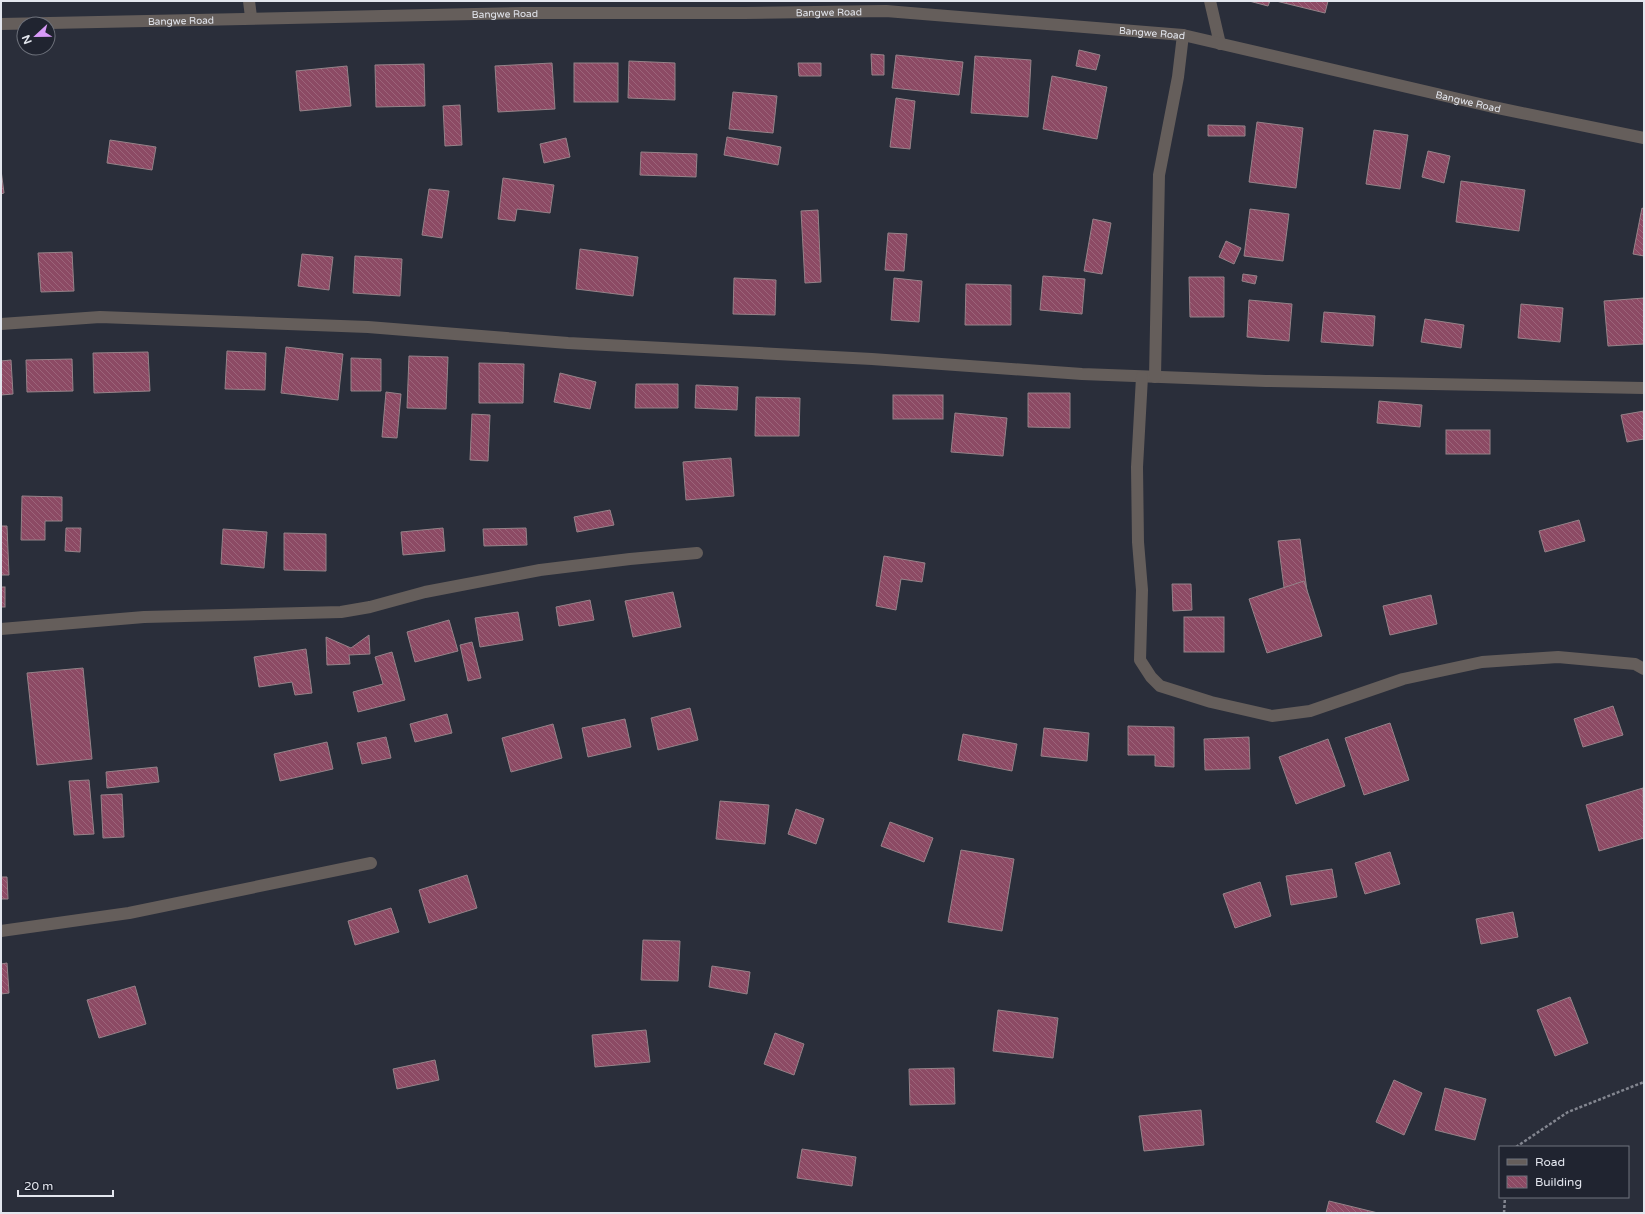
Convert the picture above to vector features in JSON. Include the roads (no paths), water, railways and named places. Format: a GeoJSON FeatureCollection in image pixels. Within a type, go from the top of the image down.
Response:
{"type":"FeatureCollection","features":[{"type":"Feature","properties":{"kind":"street"},"geometry":{"type":"LineString","coordinates":[[249,1],[251,18]]}},
{"type":"Feature","properties":{"kind":"street"},"geometry":{"type":"LineString","coordinates":[[1210,1],[1220,44]]}},
{"type":"Feature","properties":{"kind":"street","name":"Bangwe Road"},"geometry":{"type":"LineString","coordinates":[[1,24],[523,13],[744,13],[886,11],[1183,35],[1493,107],[1644,138]]}},
{"type":"Feature","properties":{"kind":"street"},"geometry":{"type":"LineString","coordinates":[[1155,377],[1159,174],[1178,77],[1183,35]]}},
{"type":"Feature","properties":{"kind":"street"},"geometry":{"type":"LineString","coordinates":[[1,324],[100,317],[368,327],[568,343],[1142,377],[1266,381],[1644,388]]}},
{"type":"Feature","properties":{"kind":"street"},"geometry":{"type":"LineString","coordinates":[[1142,377],[1137,466],[1138,542],[1142,590],[1140,660],[1151,677],[1160,686],[1211,702],[1272,716],[1310,711],[1403,679],[1482,662],[1558,657],[1635,664],[1644,669]]}},
{"type":"Feature","properties":{"kind":"street"},"geometry":{"type":"LineString","coordinates":[[1,629],[144,616],[341,612],[370,608],[425,592],[540,570],[630,559],[697,553]]}},
{"type":"Feature","properties":{"kind":"street"},"geometry":{"type":"LineString","coordinates":[[1,931],[130,913],[371,863]]}}]}
